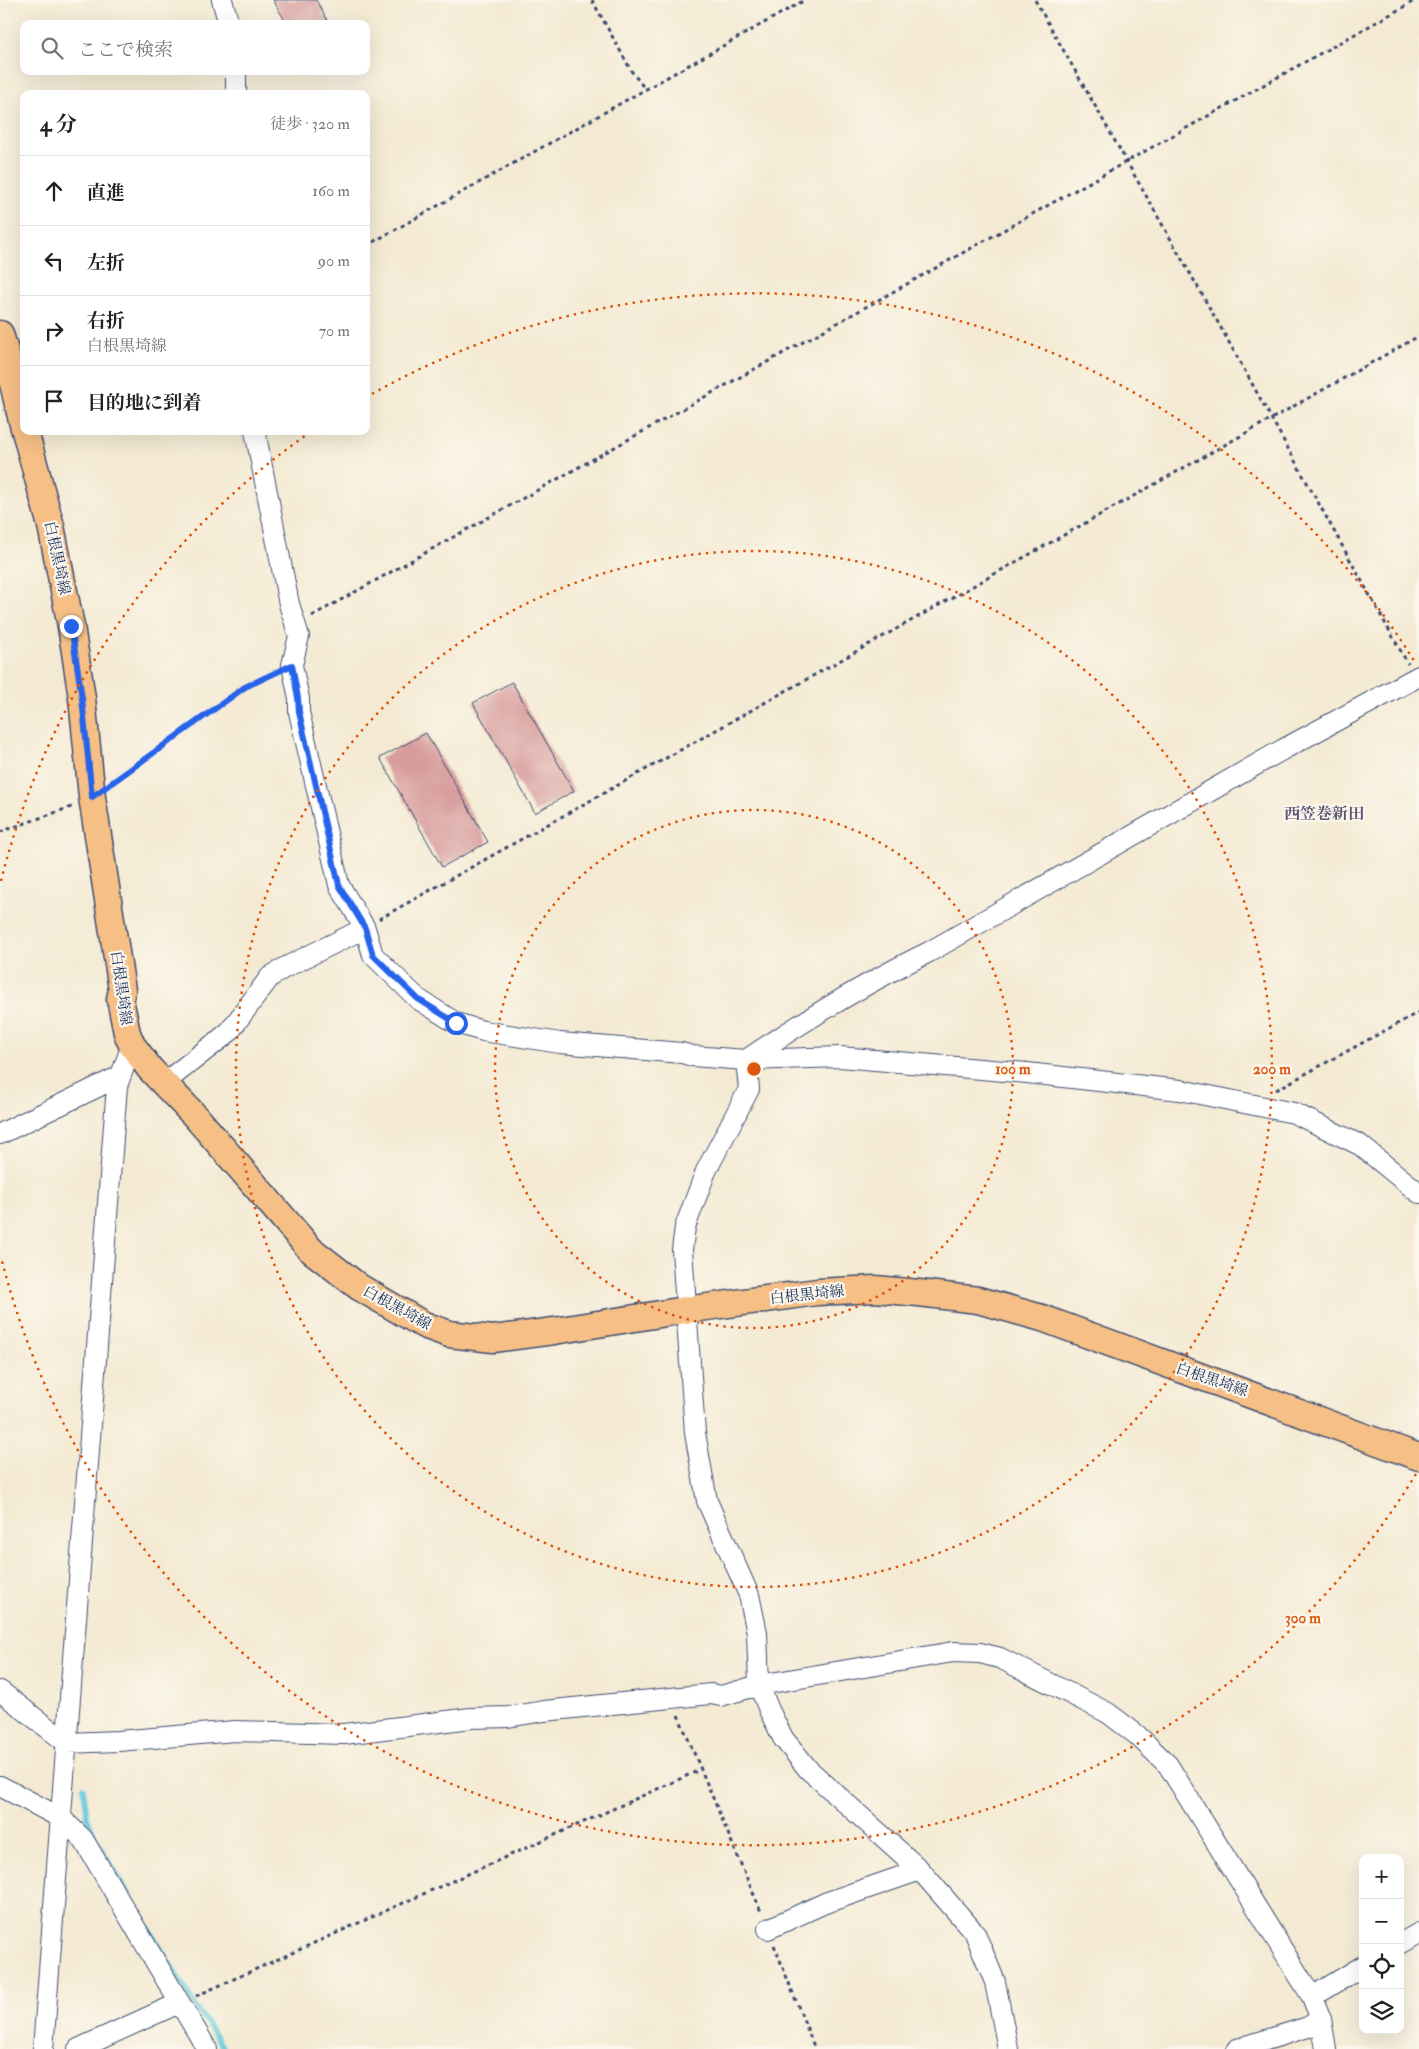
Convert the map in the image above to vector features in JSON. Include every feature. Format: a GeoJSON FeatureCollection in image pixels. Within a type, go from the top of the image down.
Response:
{"type":"FeatureCollection","features":[{"type":"Feature","properties":{"kind":"main road","name":"白根黒埼線"},"geometry":{"type":"LineString","coordinates":[[0,334],[17,362],[16,399],[20,414]]}},
{"type":"Feature","properties":{"kind":"main road","name":"白根黒埼線"},"geometry":{"type":"LineString","coordinates":[[25,435],[51,526],[71,626],[83,707],[92,797],[122,990],[120,999],[127,1033],[132,1045],[150,1069],[310,1249],[358,1287],[424,1325],[449,1334],[493,1339],[554,1332],[685,1310],[817,1292],[875,1289],[978,1300],[1042,1318],[1419,1457]]}},
{"type":"Feature","properties":{"kind":"street"},"geometry":{"type":"LineString","coordinates":[[222,0],[228,20]]}},
{"type":"Feature","properties":{"kind":"street"},"geometry":{"type":"LineString","coordinates":[[236,75],[236,90]]}},
{"type":"Feature","properties":{"kind":"street"},"geometry":{"type":"LineString","coordinates":[[256,435],[295,626],[299,636],[292,665],[299,712],[339,885],[365,928],[373,955],[418,999],[456,1023],[483,1031],[560,1043],[746,1060],[840,1057],[1028,1073],[1170,1089],[1251,1104],[1294,1113],[1360,1145],[1419,1193]]}},
{"type":"Feature","properties":{"kind":"street"},"geometry":{"type":"LineString","coordinates":[[746,1060],[796,1027],[888,972],[929,952],[1282,750],[1418,677]]}},
{"type":"Feature","properties":{"kind":"street"},"geometry":{"type":"LineString","coordinates":[[164,1083],[229,1032],[270,977],[284,968],[365,928]]}},
{"type":"Feature","properties":{"kind":"street"},"geometry":{"type":"LineString","coordinates":[[43,2049],[77,1617],[78,1576],[83,1550],[117,1086],[132,1045]]}},
{"type":"Feature","properties":{"kind":"street"},"geometry":{"type":"LineString","coordinates":[[746,1060],[749,1089],[706,1171],[684,1227],[682,1250],[694,1433],[707,1500],[749,1595],[757,1633],[759,1685],[783,1738],[808,1769],[920,1870],[975,1933],[995,1982],[1008,2049]]}},
{"type":"Feature","properties":{"kind":"street"},"geometry":{"type":"LineString","coordinates":[[0,1134],[120,1076]]}},
{"type":"Feature","properties":{"kind":"street"},"geometry":{"type":"LineString","coordinates":[[0,1691],[67,1743],[118,1742],[235,1731],[344,1734],[471,1718],[508,1717],[544,1711],[711,1694],[720,1696],[759,1685],[953,1652],[980,1653],[1000,1658],[1108,1713],[1137,1735],[1168,1765],[1312,1997],[1321,2019],[1326,2049]]}},
{"type":"Feature","properties":{"kind":"street"},"geometry":{"type":"LineString","coordinates":[[0,1786],[61,1818],[83,1840],[207,2049]]}},
{"type":"Feature","properties":{"kind":"street"},"geometry":{"type":"LineString","coordinates":[[768,1929],[825,1903],[920,1870]]}},
{"type":"Feature","properties":{"kind":"street"},"geometry":{"type":"LineString","coordinates":[[1404,1942],[1419,1933]]}},
{"type":"Feature","properties":{"kind":"street"},"geometry":{"type":"LineString","coordinates":[[1312,1997],[1359,1968]]}},
{"type":"Feature","properties":{"kind":"street"},"geometry":{"type":"LineString","coordinates":[[78,2049],[179,2003]]}},
{"type":"Feature","properties":{"kind":"street"},"geometry":{"type":"LineString","coordinates":[[1236,2049],[1308,2027],[1321,2019]]}},
{"type":"Feature","properties":{"kind":"path"},"geometry":{"type":"LineString","coordinates":[[592,0],[632,72],[645,89]]}},
{"type":"Feature","properties":{"kind":"path"},"geometry":{"type":"LineString","coordinates":[[370,244],[805,0]]}},
{"type":"Feature","properties":{"kind":"path"},"geometry":{"type":"LineString","coordinates":[[1034,0],[1418,677]]}},
{"type":"Feature","properties":{"kind":"path"},"geometry":{"type":"LineString","coordinates":[[295,626],[1416,0]]}},
{"type":"Feature","properties":{"kind":"path"},"geometry":{"type":"LineString","coordinates":[[365,928],[1419,336]]}},
{"type":"Feature","properties":{"kind":"path"},"geometry":{"type":"LineString","coordinates":[[0,832],[92,797],[245,687],[292,665]]}},
{"type":"Feature","properties":{"kind":"path"},"geometry":{"type":"LineString","coordinates":[[1251,1104],[1419,1012]]}},
{"type":"Feature","properties":{"kind":"path"},"geometry":{"type":"LineString","coordinates":[[671,1698],[768,1929],[815,2049]]}},
{"type":"Feature","properties":{"kind":"path"},"geometry":{"type":"LineString","coordinates":[[179,2003],[702,1769]]}},
{"type":"Feature","properties":{"kind":"building"},"geometry":{"type":"Polygon","coordinates":[[[273,0],[316,0],[327,20],[285,20],[273,0]]]}},
{"type":"Feature","properties":{"kind":"building"},"geometry":{"type":"Polygon","coordinates":[[[512,682],[574,791],[535,813],[473,703],[512,682]]]}},
{"type":"Feature","properties":{"kind":"building"},"geometry":{"type":"Polygon","coordinates":[[[426,733],[488,842],[442,867],[380,758],[426,733]]]}},
{"type":"Feature","properties":{"kind":"waterway"},"geometry":{"type":"LineString","coordinates":[[83,1787],[88,1819],[97,1841],[196,2007],[224,2049]]}},
{"type":"Feature","properties":{"kind":"district","name":"西笠巻新田"},"geometry":{"type":"Point","coordinates":[1324,814]}},
{"type":"Feature","properties":{"kind":"route"},"geometry":{"type":"LineString","coordinates":[[71,626],[82,698],[92,797],[245,687],[292,665],[299,712],[339,885],[365,928],[373,955],[418,999],[456,1023]]}}]}
